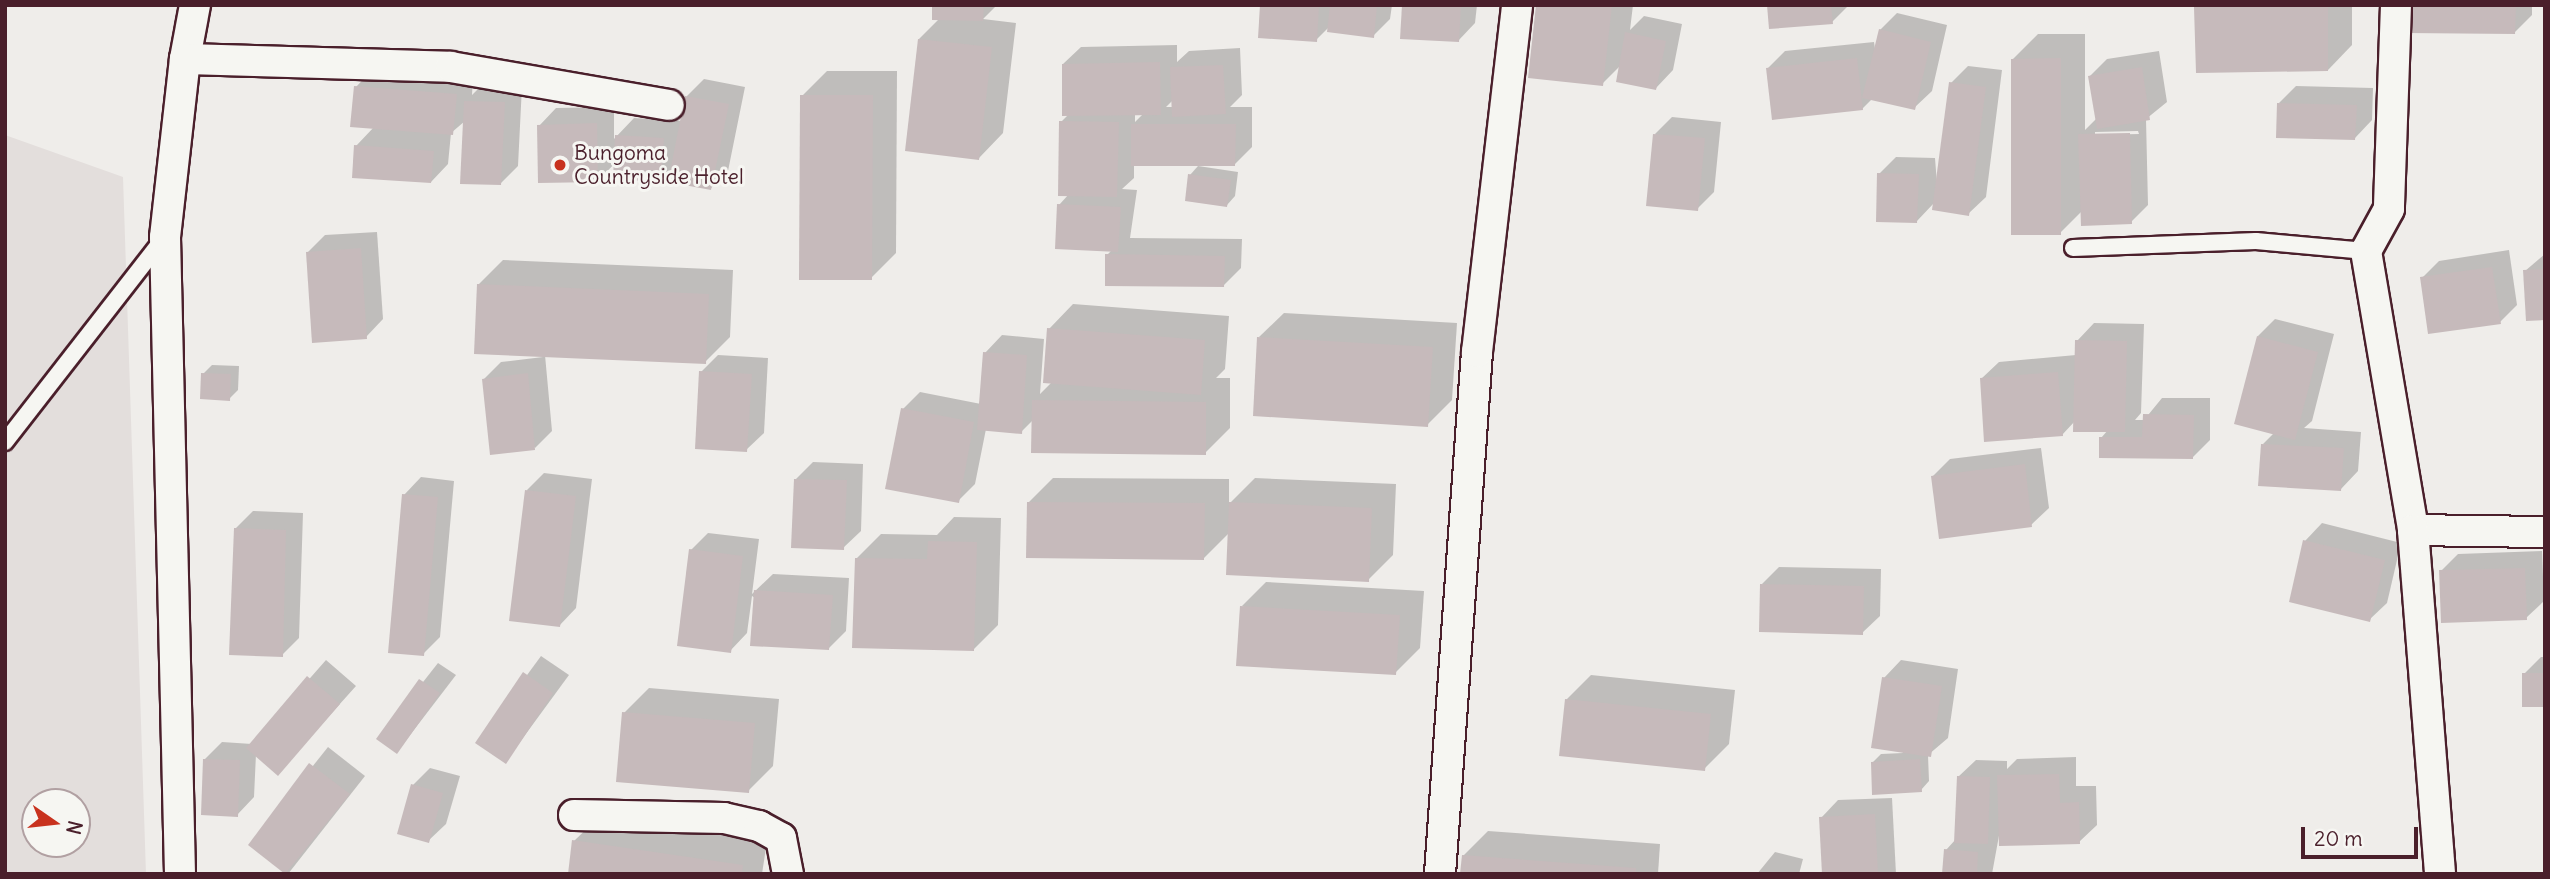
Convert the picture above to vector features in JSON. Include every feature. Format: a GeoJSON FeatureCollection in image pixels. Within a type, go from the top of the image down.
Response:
{"type":"FeatureCollection","features":[{"type":"Feature","properties":{"kind":"street"},"geometry":{"type":"LineString","coordinates":[[180,874],[165,237],[185,59],[195,5]]}},
{"type":"Feature","properties":{"kind":"street"},"geometry":{"type":"LineString","coordinates":[[1440,874],[1477,352],[1517,5]]}},
{"type":"Feature","properties":{"kind":"street"},"geometry":{"type":"LineString","coordinates":[[2396,5],[2389,209],[2366,251],[2413,530],[2440,874]]}},
{"type":"Feature","properties":{"kind":"street"},"geometry":{"type":"LineString","coordinates":[[185,59],[451,67],[669,105]]}},
{"type":"Feature","properties":{"kind":"street"},"geometry":{"type":"LineString","coordinates":[[2413,530],[2545,532]]}},
{"type":"Feature","properties":{"kind":"street"},"geometry":{"type":"LineString","coordinates":[[574,816],[724,818],[759,826],[781,838],[788,874]]}},
{"type":"Feature","properties":{"kind":"lane"},"geometry":{"type":"LineString","coordinates":[[5,442],[165,237]]}},
{"type":"Feature","properties":{"kind":"lane"},"geometry":{"type":"LineString","coordinates":[[2073,248],[2256,241],[2366,251]]}},
{"type":"Feature","properties":{"kind":"shaded area"},"geometry":{"type":"Polygon","coordinates":[[[5,135],[123,177],[146,874],[5,874],[5,135]]]}},
{"type":"Feature","properties":{"kind":"building"},"geometry":{"type":"Polygon","coordinates":[[[932,5],[984,5],[983,21],[932,20],[932,5]]]}},
{"type":"Feature","properties":{"kind":"building"},"geometry":{"type":"Polygon","coordinates":[[[1260,5],[1319,5],[1317,42],[1258,38],[1260,5]]]}},
{"type":"Feature","properties":{"kind":"building"},"geometry":{"type":"Polygon","coordinates":[[[1330,5],[1377,5],[1374,38],[1327,32],[1330,5]]]}},
{"type":"Feature","properties":{"kind":"building"},"geometry":{"type":"Polygon","coordinates":[[[1402,5],[1461,5],[1459,42],[1400,39],[1402,5]]]}},
{"type":"Feature","properties":{"kind":"building"},"geometry":{"type":"Polygon","coordinates":[[[1536,5],[1612,5],[1603,86],[1528,78],[1536,5]]]}},
{"type":"Feature","properties":{"kind":"building"},"geometry":{"type":"Polygon","coordinates":[[[1767,5],[1831,5],[1833,24],[1769,29],[1767,5]]]}},
{"type":"Feature","properties":{"kind":"building"},"geometry":{"type":"Polygon","coordinates":[[[2328,5],[2328,71],[2196,73],[2194,7],[2328,5]]]}},
{"type":"Feature","properties":{"kind":"building"},"geometry":{"type":"Polygon","coordinates":[[[2407,5],[2516,5],[2515,34],[2406,33],[2407,5]]]}},
{"type":"Feature","properties":{"kind":"building"},"geometry":{"type":"Polygon","coordinates":[[[1879,29],[1931,42],[1915,110],[1862,98],[1879,29]]]}},
{"type":"Feature","properties":{"kind":"building"},"geometry":{"type":"Polygon","coordinates":[[[1625,32],[1666,41],[1656,90],[1616,82],[1625,32]]]}},
{"type":"Feature","properties":{"kind":"building"},"geometry":{"type":"Polygon","coordinates":[[[918,39],[992,47],[979,160],[905,151],[918,39]]]}},
{"type":"Feature","properties":{"kind":"building"},"geometry":{"type":"Polygon","coordinates":[[[1857,58],[1863,110],[1772,120],[1766,68],[1857,58]]]}},
{"type":"Feature","properties":{"kind":"building"},"geometry":{"type":"Polygon","coordinates":[[[2061,58],[2061,235],[2011,235],[2011,59],[2061,58]]]}},
{"type":"Feature","properties":{"kind":"building"},"geometry":{"type":"Polygon","coordinates":[[[1160,62],[1161,115],[1062,116],[1062,64],[1160,62]]]}},
{"type":"Feature","properties":{"kind":"building"},"geometry":{"type":"Polygon","coordinates":[[[1223,65],[1226,114],[1172,117],[1170,67],[1223,65]]]}},
{"type":"Feature","properties":{"kind":"building"},"geometry":{"type":"Polygon","coordinates":[[[2142,67],[2150,120],[2097,129],[2088,76],[2142,67]]]}},
{"type":"Feature","properties":{"kind":"building"},"geometry":{"type":"Polygon","coordinates":[[[1949,82],[1986,87],[1969,216],[1932,210],[1949,82]]]}},
{"type":"Feature","properties":{"kind":"building"},"geometry":{"type":"Polygon","coordinates":[[[354,86],[457,94],[453,135],[350,127],[354,86]]]}},
{"type":"Feature","properties":{"kind":"building"},"geometry":{"type":"Polygon","coordinates":[[[800,95],[873,95],[872,280],[799,280],[800,95]]]}},
{"type":"Feature","properties":{"kind":"building"},"geometry":{"type":"Polygon","coordinates":[[[685,96],[729,104],[711,190],[668,182],[685,96]]]}},
{"type":"Feature","properties":{"kind":"building"},"geometry":{"type":"Polygon","coordinates":[[[464,101],[505,102],[501,185],[460,184],[464,101]]]}},
{"type":"Feature","properties":{"kind":"building"},"geometry":{"type":"Polygon","coordinates":[[[2277,103],[2357,105],[2355,140],[2276,138],[2277,103]]]}},
{"type":"Feature","properties":{"kind":"building"},"geometry":{"type":"Polygon","coordinates":[[[1059,121],[1119,122],[1117,197],[1058,196],[1059,121]]]}},
{"type":"Feature","properties":{"kind":"building"},"geometry":{"type":"Polygon","coordinates":[[[597,123],[598,182],[538,183],[537,125],[597,123]]]}},
{"type":"Feature","properties":{"kind":"building"},"geometry":{"type":"Polygon","coordinates":[[[1131,124],[1236,124],[1235,166],[1131,166],[1131,124]]]}},
{"type":"Feature","properties":{"kind":"building"},"geometry":{"type":"Polygon","coordinates":[[[2130,133],[2132,224],[2081,226],[2078,134],[2130,133]]]}},
{"type":"Feature","properties":{"kind":"building"},"geometry":{"type":"Polygon","coordinates":[[[1653,134],[1705,138],[1698,211],[1646,206],[1653,134]]]}},
{"type":"Feature","properties":{"kind":"building"},"geometry":{"type":"Polygon","coordinates":[[[615,135],[664,138],[661,182],[613,179],[615,135]]]}},
{"type":"Feature","properties":{"kind":"building"},"geometry":{"type":"Polygon","coordinates":[[[354,145],[434,151],[431,183],[352,178],[354,145]]]}},
{"type":"Feature","properties":{"kind":"building"},"geometry":{"type":"Polygon","coordinates":[[[1877,173],[1919,174],[1917,223],[1876,222],[1877,173]]]}},
{"type":"Feature","properties":{"kind":"building"},"geometry":{"type":"Polygon","coordinates":[[[1188,174],[1231,180],[1227,207],[1185,201],[1188,174]]]}},
{"type":"Feature","properties":{"kind":"building"},"geometry":{"type":"Polygon","coordinates":[[[1057,204],[1121,207],[1118,252],[1055,249],[1057,204]]]}},
{"type":"Feature","properties":{"kind":"building"},"geometry":{"type":"Polygon","coordinates":[[[361,248],[367,339],[312,343],[306,252],[361,248]]]}},
{"type":"Feature","properties":{"kind":"building"},"geometry":{"type":"Polygon","coordinates":[[[1105,254],[1225,256],[1224,287],[1105,286],[1105,254]]]}},
{"type":"Feature","properties":{"kind":"building"},"geometry":{"type":"Polygon","coordinates":[[[2492,267],[2501,324],[2428,334],[2420,277],[2492,267]]]}},
{"type":"Feature","properties":{"kind":"building"},"geometry":{"type":"Polygon","coordinates":[[[2545,269],[2545,320],[2526,321],[2523,270],[2545,269]]]}},
{"type":"Feature","properties":{"kind":"building"},"geometry":{"type":"Polygon","coordinates":[[[477,284],[709,294],[706,364],[474,354],[477,284]]]}},
{"type":"Feature","properties":{"kind":"building"},"geometry":{"type":"Polygon","coordinates":[[[1047,328],[1205,340],[1201,395],[1043,383],[1047,328]]]}},
{"type":"Feature","properties":{"kind":"building"},"geometry":{"type":"Polygon","coordinates":[[[2257,336],[2318,352],[2295,440],[2234,424],[2257,336]]]}},
{"type":"Feature","properties":{"kind":"building"},"geometry":{"type":"Polygon","coordinates":[[[1257,337],[1433,347],[1428,427],[1253,416],[1257,337]]]}},
{"type":"Feature","properties":{"kind":"building"},"geometry":{"type":"Polygon","coordinates":[[[2075,340],[2127,341],[2125,432],[2073,432],[2075,340]]]}},
{"type":"Feature","properties":{"kind":"building"},"geometry":{"type":"Polygon","coordinates":[[[983,352],[1027,355],[1022,434],[977,430],[983,352]]]}},
{"type":"Feature","properties":{"kind":"building"},"geometry":{"type":"Polygon","coordinates":[[[699,371],[752,374],[747,452],[695,449],[699,371]]]}},
{"type":"Feature","properties":{"kind":"building"},"geometry":{"type":"Polygon","coordinates":[[[2058,372],[2063,436],[1984,442],[1980,378],[2058,372]]]}},
{"type":"Feature","properties":{"kind":"building"},"geometry":{"type":"Polygon","coordinates":[[[201,373],[231,374],[230,401],[200,399],[201,373]]]}},
{"type":"Feature","properties":{"kind":"building"},"geometry":{"type":"Polygon","coordinates":[[[528,373],[535,450],[490,455],[482,379],[528,373]]]}},
{"type":"Feature","properties":{"kind":"building"},"geometry":{"type":"Polygon","coordinates":[[[1032,400],[1206,402],[1206,455],[1031,453],[1032,400]]]}},
{"type":"Feature","properties":{"kind":"building"},"geometry":{"type":"Polygon","coordinates":[[[901,408],[974,422],[959,503],[885,489],[901,408]]]}},
{"type":"Feature","properties":{"kind":"building"},"geometry":{"type":"Polygon","coordinates":[[[2143,414],[2194,415],[2193,459],[2099,458],[2099,437],[2142,437],[2143,414]]]}},
{"type":"Feature","properties":{"kind":"building"},"geometry":{"type":"Polygon","coordinates":[[[2261,444],[2344,448],[2341,491],[2258,486],[2261,444]]]}},
{"type":"Feature","properties":{"kind":"building"},"geometry":{"type":"Polygon","coordinates":[[[2025,464],[2032,527],[1939,539],[1931,476],[2025,464]]]}},
{"type":"Feature","properties":{"kind":"building"},"geometry":{"type":"Polygon","coordinates":[[[794,479],[847,480],[844,550],[791,548],[794,479]]]}},
{"type":"Feature","properties":{"kind":"building"},"geometry":{"type":"Polygon","coordinates":[[[525,490],[576,496],[560,627],[509,621],[525,490]]]}},
{"type":"Feature","properties":{"kind":"building"},"geometry":{"type":"Polygon","coordinates":[[[402,494],[438,497],[424,656],[388,653],[402,494]]]}},
{"type":"Feature","properties":{"kind":"building"},"geometry":{"type":"Polygon","coordinates":[[[1027,502],[1205,503],[1204,560],[1026,558],[1027,502]]]}},
{"type":"Feature","properties":{"kind":"building"},"geometry":{"type":"Polygon","coordinates":[[[1229,502],[1372,508],[1369,582],[1226,575],[1229,502]]]}},
{"type":"Feature","properties":{"kind":"building"},"geometry":{"type":"Polygon","coordinates":[[[234,528],[286,530],[283,657],[229,655],[234,528]]]}},
{"type":"Feature","properties":{"kind":"building"},"geometry":{"type":"Polygon","coordinates":[[[2303,540],[2385,560],[2370,622],[2289,602],[2303,540]]]}},
{"type":"Feature","properties":{"kind":"building"},"geometry":{"type":"Polygon","coordinates":[[[928,541],[977,542],[974,651],[852,648],[855,558],[927,559],[928,541]]]}},
{"type":"Feature","properties":{"kind":"building"},"geometry":{"type":"Polygon","coordinates":[[[689,549],[743,556],[731,653],[677,646],[689,549]]]}},
{"type":"Feature","properties":{"kind":"building"},"geometry":{"type":"Polygon","coordinates":[[[2525,568],[2527,620],[2441,623],[2439,570],[2525,568]]]}},
{"type":"Feature","properties":{"kind":"building"},"geometry":{"type":"Polygon","coordinates":[[[1760,584],[1864,586],[1863,635],[1759,632],[1760,584]]]}},
{"type":"Feature","properties":{"kind":"building"},"geometry":{"type":"Polygon","coordinates":[[[754,590],[833,595],[829,650],[750,646],[754,590]]]}},
{"type":"Feature","properties":{"kind":"building"},"geometry":{"type":"Polygon","coordinates":[[[1240,606],[1400,615],[1396,675],[1236,666],[1240,606]]]}},
{"type":"Feature","properties":{"kind":"building"},"geometry":{"type":"Polygon","coordinates":[[[523,672],[553,693],[506,764],[475,743],[523,672]]]}},
{"type":"Feature","properties":{"kind":"building"},"geometry":{"type":"Polygon","coordinates":[[[2522,673],[2545,673],[2545,707],[2522,707],[2522,673]]]}},
{"type":"Feature","properties":{"kind":"building"},"geometry":{"type":"Polygon","coordinates":[[[307,676],[340,704],[278,776],[246,748],[307,676]]]}},
{"type":"Feature","properties":{"kind":"building"},"geometry":{"type":"Polygon","coordinates":[[[1882,677],[1942,686],[1931,757],[1871,748],[1882,677]]]}},
{"type":"Feature","properties":{"kind":"building"},"geometry":{"type":"Polygon","coordinates":[[[419,679],[440,693],[397,754],[376,739],[419,679]]]}},
{"type":"Feature","properties":{"kind":"building"},"geometry":{"type":"Polygon","coordinates":[[[1565,699],[1711,714],[1705,771],[1559,756],[1565,699]]]}},
{"type":"Feature","properties":{"kind":"building"},"geometry":{"type":"Polygon","coordinates":[[[622,712],[755,723],[749,793],[616,782],[622,712]]]}},
{"type":"Feature","properties":{"kind":"building"},"geometry":{"type":"Polygon","coordinates":[[[203,759],[240,760],[238,817],[201,815],[203,759]]]}},
{"type":"Feature","properties":{"kind":"building"},"geometry":{"type":"Polygon","coordinates":[[[1920,759],[1922,792],[1872,795],[1871,762],[1920,759]]]}},
{"type":"Feature","properties":{"kind":"building"},"geometry":{"type":"Polygon","coordinates":[[[309,763],[350,794],[285,874],[248,845],[309,763]]]}},
{"type":"Feature","properties":{"kind":"building"},"geometry":{"type":"Polygon","coordinates":[[[2059,774],[2060,803],[2079,802],[2080,844],[1999,846],[1997,775],[2059,774]]]}},
{"type":"Feature","properties":{"kind":"building"},"geometry":{"type":"Polygon","coordinates":[[[1957,776],[1990,777],[1988,844],[1954,843],[1957,776]]]}},
{"type":"Feature","properties":{"kind":"building"},"geometry":{"type":"Polygon","coordinates":[[[411,784],[443,793],[429,843],[397,834],[411,784]]]}},
{"type":"Feature","properties":{"kind":"building"},"geometry":{"type":"Polygon","coordinates":[[[1875,814],[1878,874],[1822,874],[1819,817],[1875,814]]]}},
{"type":"Feature","properties":{"kind":"building"},"geometry":{"type":"Polygon","coordinates":[[[572,840],[743,865],[742,874],[568,874],[572,840]]]}},
{"type":"Feature","properties":{"kind":"building"},"geometry":{"type":"Polygon","coordinates":[[[1944,849],[1978,852],[1977,874],[1942,874],[1944,849]]]}},
{"type":"Feature","properties":{"kind":"building"},"geometry":{"type":"Polygon","coordinates":[[[1462,855],[1636,868],[1636,874],[1460,874],[1462,855]]]}},
{"type":"Feature","properties":{"kind":"place","name":"Bungoma Countryside Hotel"},"geometry":{"type":"Point","coordinates":[560,165]}}]}
